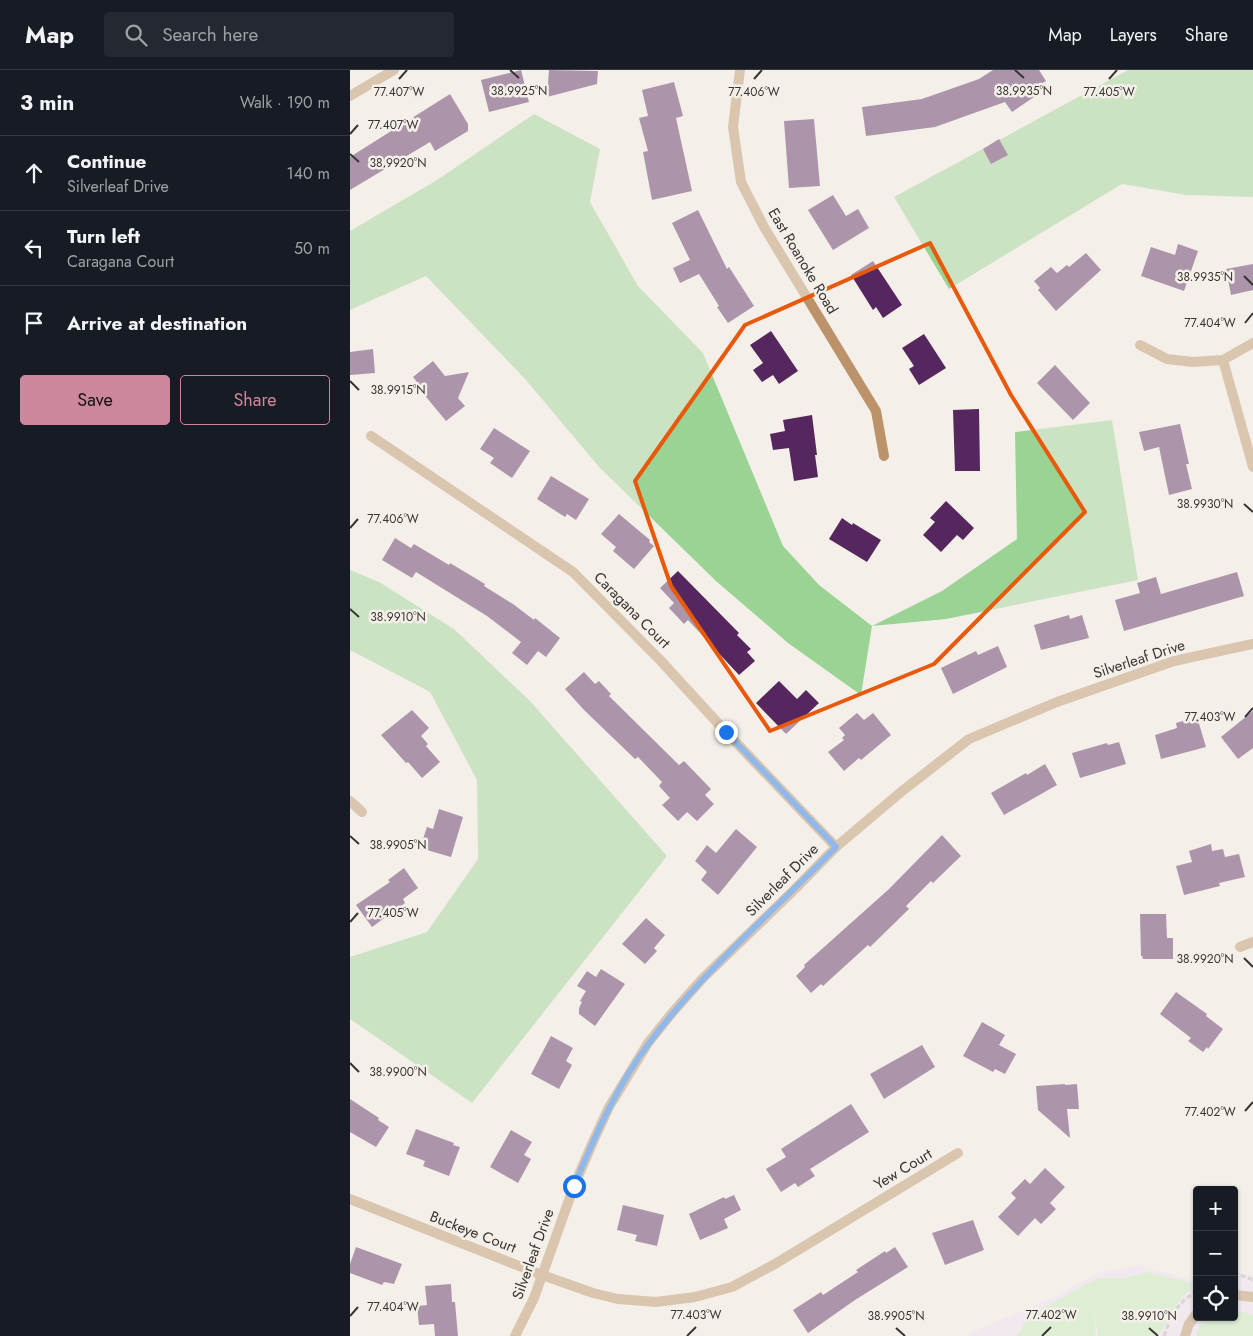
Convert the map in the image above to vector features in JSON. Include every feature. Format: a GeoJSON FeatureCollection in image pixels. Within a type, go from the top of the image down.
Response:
{"type":"FeatureCollection","features":[{"type":"Feature","properties":{"kind":"street"},"geometry":{"type":"LineString","coordinates":[[350,96],[394,70]]}},
{"type":"Feature","properties":{"kind":"street","name":"East Roanoke Road"},"geometry":{"type":"LineString","coordinates":[[740,70],[733,127],[741,182],[764,227],[876,411],[884,456]]}},
{"type":"Feature","properties":{"kind":"street"},"geometry":{"type":"LineString","coordinates":[[1140,345],[1166,359],[1193,362],[1222,360],[1253,343]]}},
{"type":"Feature","properties":{"kind":"street"},"geometry":{"type":"LineString","coordinates":[[1222,360],[1253,467]]}},
{"type":"Feature","properties":{"kind":"street","name":"Caragana Court"},"geometry":{"type":"LineString","coordinates":[[371,436],[574,572],[660,660],[836,847]]}},
{"type":"Feature","properties":{"kind":"street","name":"Silverleaf Drive"},"geometry":{"type":"LineString","coordinates":[[515,1336],[534,1298],[574,1186],[592,1144],[609,1107],[648,1043],[703,978],[836,847],[901,792],[969,739],[1057,702],[1174,661],[1253,644]]}},
{"type":"Feature","properties":{"kind":"street"},"geometry":{"type":"LineString","coordinates":[[350,801],[362,812]]}},
{"type":"Feature","properties":{"kind":"street"},"geometry":{"type":"LineString","coordinates":[[1240,947],[1253,942]]}},
{"type":"Feature","properties":{"kind":"street","name":"Yew Court"},"geometry":{"type":"LineString","coordinates":[[863,1210],[958,1152]]}},
{"type":"Feature","properties":{"kind":"street","name":"Buckeye Court"},"geometry":{"type":"LineString","coordinates":[[350,1199],[593,1293],[618,1299],[656,1302],[694,1297],[732,1286],[775,1264],[863,1210]]}},
{"type":"Feature","properties":{"kind":"street"},"geometry":{"type":"LineString","coordinates":[[1238,1295],[1253,1297]]}},
{"type":"Feature","properties":{"kind":"street"},"geometry":{"type":"LineString","coordinates":[[1185,1336],[1193,1318]]}},
{"type":"Feature","properties":{"kind":"path"},"geometry":{"type":"LineString","coordinates":[[1238,1274],[1253,1280]]}},
{"type":"Feature","properties":{"kind":"highlighted area"},"geometry":{"type":"Polygon","coordinates":[[[930,243],[1011,395],[1085,512],[934,664],[770,731],[671,586],[635,481],[745,325],[930,243]]]}},
{"type":"Feature","properties":{"kind":"shaded area"},"geometry":{"type":"Polygon","coordinates":[[[1139,1265],[1193,1280],[1193,1321],[1238,1321],[1238,1273],[1253,1275],[1253,1336],[964,1336],[1054,1297],[1097,1273],[1139,1265]]]}},
{"type":"Feature","properties":{"kind":"green space"},"geometry":{"type":"Polygon","coordinates":[[[1128,70],[1253,70],[1253,197],[1186,195],[1122,184],[949,289],[894,197],[1128,70]]]}},
{"type":"Feature","properties":{"kind":"green space"},"geometry":{"type":"Polygon","coordinates":[[[534,114],[600,149],[590,202],[638,286],[703,353],[783,546],[819,585],[872,626],[861,695],[788,643],[716,581],[599,467],[526,380],[426,276],[350,310],[350,231],[437,180],[534,114]]]}},
{"type":"Feature","properties":{"kind":"green space"},"geometry":{"type":"Polygon","coordinates":[[[1112,420],[1138,580],[946,619],[872,626],[942,591],[1017,539],[1015,432],[1112,420]]]}},
{"type":"Feature","properties":{"kind":"green space"},"geometry":{"type":"Polygon","coordinates":[[[350,570],[379,582],[454,629],[530,701],[667,856],[472,1103],[350,1019],[350,957],[427,932],[478,859],[477,780],[430,692],[350,651],[350,570]]]}},
{"type":"Feature","properties":{"kind":"green space"},"geometry":{"type":"Polygon","coordinates":[[[1147,1272],[1193,1283],[1193,1288],[1184,1295],[1159,1334],[1153,1336],[1098,1336],[1093,1305],[1096,1336],[1015,1336],[1020,1332],[1028,1316],[1098,1278],[1126,1278],[1147,1272]]]}},
{"type":"Feature","properties":{"kind":"green space"},"geometry":{"type":"Polygon","coordinates":[[[1238,1310],[1253,1315],[1253,1336],[1196,1336],[1201,1325],[1206,1321],[1238,1321],[1238,1310]]]}},
{"type":"Feature","properties":{"kind":"building"},"geometry":{"type":"Polygon","coordinates":[[[521,70],[529,102],[489,112],[481,80],[521,70]]]}},
{"type":"Feature","properties":{"kind":"building"},"geometry":{"type":"Polygon","coordinates":[[[549,70],[598,71],[597,84],[547,97],[549,70]]]}},
{"type":"Feature","properties":{"kind":"building"},"geometry":{"type":"Polygon","coordinates":[[[993,70],[1039,70],[1046,81],[1030,91],[1034,97],[1012,112],[1005,102],[935,127],[866,136],[862,107],[922,99],[979,79],[993,70]]]}},
{"type":"Feature","properties":{"kind":"building"},"geometry":{"type":"Polygon","coordinates":[[[674,82],[683,116],[676,118],[692,191],[652,200],[643,152],[648,151],[639,118],[648,116],[642,90],[674,82]]]}},
{"type":"Feature","properties":{"kind":"building"},"geometry":{"type":"Polygon","coordinates":[[[450,94],[468,124],[468,131],[435,151],[430,142],[350,190],[350,157],[450,94]]]}},
{"type":"Feature","properties":{"kind":"building"},"geometry":{"type":"Polygon","coordinates":[[[814,119],[820,186],[789,188],[784,121],[814,119]]]}},
{"type":"Feature","properties":{"kind":"building"},"geometry":{"type":"Polygon","coordinates":[[[999,139],[1008,155],[991,164],[983,149],[999,139]]]}},
{"type":"Feature","properties":{"kind":"building"},"geometry":{"type":"Polygon","coordinates":[[[833,195],[846,216],[858,209],[869,228],[833,250],[808,210],[833,195]]]}},
{"type":"Feature","properties":{"kind":"building"},"geometry":{"type":"Polygon","coordinates":[[[698,210],[727,269],[729,267],[754,306],[728,323],[699,274],[680,283],[673,268],[690,260],[672,223],[698,210]]]}},
{"type":"Feature","properties":{"kind":"building"},"geometry":{"type":"Polygon","coordinates":[[[1178,244],[1198,251],[1184,291],[1141,276],[1151,247],[1175,255],[1178,244]]]}},
{"type":"Feature","properties":{"kind":"building"},"geometry":{"type":"Polygon","coordinates":[[[1086,253],[1101,270],[1056,311],[1038,290],[1040,288],[1034,281],[1051,267],[1057,273],[1067,265],[1069,267],[1086,253]]]}},
{"type":"Feature","properties":{"kind":"building"},"geometry":{"type":"Polygon","coordinates":[[[873,261],[902,305],[883,318],[876,307],[873,310],[851,275],[873,261]]]}},
{"type":"Feature","properties":{"kind":"building"},"geometry":{"type":"Polygon","coordinates":[[[1253,264],[1253,290],[1231,295],[1226,269],[1253,264]]]}},
{"type":"Feature","properties":{"kind":"building"},"geometry":{"type":"Polygon","coordinates":[[[771,331],[798,371],[779,384],[773,375],[762,382],[753,370],[763,363],[750,345],[771,331]]]}},
{"type":"Feature","properties":{"kind":"building"},"geometry":{"type":"Polygon","coordinates":[[[924,334],[946,368],[919,385],[909,369],[914,366],[902,348],[924,334]]]}},
{"type":"Feature","properties":{"kind":"building"},"geometry":{"type":"Polygon","coordinates":[[[373,349],[375,373],[350,375],[350,352],[373,349]]]}},
{"type":"Feature","properties":{"kind":"building"},"geometry":{"type":"Polygon","coordinates":[[[433,361],[445,376],[469,372],[458,398],[465,406],[446,421],[422,392],[424,391],[413,377],[433,361]]]}},
{"type":"Feature","properties":{"kind":"building"},"geometry":{"type":"Polygon","coordinates":[[[1055,365],[1090,403],[1073,420],[1037,383],[1055,365]]]}},
{"type":"Feature","properties":{"kind":"building"},"geometry":{"type":"Polygon","coordinates":[[[979,409],[980,471],[955,471],[953,410],[979,409]]]}},
{"type":"Feature","properties":{"kind":"building"},"geometry":{"type":"Polygon","coordinates":[[[812,415],[818,477],[794,481],[789,448],[773,450],[770,434],[785,431],[783,420],[812,415]]]}},
{"type":"Feature","properties":{"kind":"building"},"geometry":{"type":"Polygon","coordinates":[[[1180,424],[1189,464],[1186,464],[1192,489],[1169,495],[1159,447],[1144,451],[1139,432],[1180,424]]]}},
{"type":"Feature","properties":{"kind":"building"},"geometry":{"type":"Polygon","coordinates":[[[494,428],[530,451],[512,478],[490,463],[494,458],[480,449],[494,428]]]}},
{"type":"Feature","properties":{"kind":"building"},"geometry":{"type":"Polygon","coordinates":[[[551,476],[589,499],[576,520],[567,514],[565,517],[537,499],[551,476]]]}},
{"type":"Feature","properties":{"kind":"building"},"geometry":{"type":"Polygon","coordinates":[[[946,501],[974,528],[963,540],[957,535],[941,552],[923,535],[935,522],[930,518],[946,501]]]}},
{"type":"Feature","properties":{"kind":"building"},"geometry":{"type":"Polygon","coordinates":[[[619,514],[650,540],[649,542],[654,546],[634,569],[613,551],[616,547],[601,534],[619,514]]]}},
{"type":"Feature","properties":{"kind":"building"},"geometry":{"type":"Polygon","coordinates":[[[842,518],[881,540],[867,562],[829,539],[842,518]]]}},
{"type":"Feature","properties":{"kind":"building"},"geometry":{"type":"Polygon","coordinates":[[[395,538],[411,548],[414,544],[485,584],[484,586],[534,620],[535,618],[560,638],[546,657],[538,651],[527,665],[512,653],[521,642],[487,616],[416,572],[412,578],[382,560],[395,538]]]}},
{"type":"Feature","properties":{"kind":"building"},"geometry":{"type":"Polygon","coordinates":[[[678,571],[739,633],[737,635],[751,649],[747,652],[755,661],[739,675],[688,620],[684,624],[669,608],[674,603],[660,588],[678,571]]]}},
{"type":"Feature","properties":{"kind":"building"},"geometry":{"type":"Polygon","coordinates":[[[1237,572],[1244,596],[1124,631],[1115,600],[1140,593],[1137,583],[1156,577],[1161,594],[1237,572]]]}},
{"type":"Feature","properties":{"kind":"building"},"geometry":{"type":"Polygon","coordinates":[[[1069,615],[1070,619],[1082,615],[1089,638],[1041,650],[1034,625],[1069,615]]]}},
{"type":"Feature","properties":{"kind":"building"},"geometry":{"type":"Polygon","coordinates":[[[998,646],[1007,667],[953,694],[941,668],[976,651],[978,655],[998,646]]]}},
{"type":"Feature","properties":{"kind":"building"},"geometry":{"type":"Polygon","coordinates":[[[584,672],[595,684],[599,681],[611,694],[609,696],[679,765],[684,761],[711,789],[705,795],[714,804],[697,821],[687,812],[678,821],[662,805],[670,798],[659,786],[662,782],[638,757],[635,759],[565,689],[584,672]]]}},
{"type":"Feature","properties":{"kind":"building"},"geometry":{"type":"Polygon","coordinates":[[[779,681],[797,699],[806,690],[819,703],[786,734],[756,703],[779,681]]]}},
{"type":"Feature","properties":{"kind":"building"},"geometry":{"type":"Polygon","coordinates":[[[412,710],[429,728],[421,736],[428,744],[426,746],[440,762],[422,778],[381,735],[412,710]]]}},
{"type":"Feature","properties":{"kind":"building"},"geometry":{"type":"Polygon","coordinates":[[[1253,711],[1253,748],[1238,759],[1221,737],[1253,711]]]}},
{"type":"Feature","properties":{"kind":"building"},"geometry":{"type":"Polygon","coordinates":[[[857,713],[864,720],[873,713],[891,735],[861,760],[859,758],[844,771],[828,752],[844,740],[842,738],[845,735],[839,728],[857,713]]]}},
{"type":"Feature","properties":{"kind":"building"},"geometry":{"type":"Polygon","coordinates":[[[1197,717],[1206,747],[1161,759],[1155,735],[1177,728],[1176,723],[1197,717]]]}},
{"type":"Feature","properties":{"kind":"building"},"geometry":{"type":"Polygon","coordinates":[[[1119,742],[1126,764],[1080,778],[1072,753],[1107,743],[1108,745],[1119,742]]]}},
{"type":"Feature","properties":{"kind":"building"},"geometry":{"type":"Polygon","coordinates":[[[1045,764],[1057,785],[1004,815],[991,793],[1045,764]]]}},
{"type":"Feature","properties":{"kind":"building"},"geometry":{"type":"Polygon","coordinates":[[[439,809],[463,817],[451,857],[420,848],[427,827],[433,829],[439,809]]]}},
{"type":"Feature","properties":{"kind":"building"},"geometry":{"type":"Polygon","coordinates":[[[736,829],[757,847],[718,895],[701,880],[707,872],[695,861],[707,845],[716,853],[736,829]]]}},
{"type":"Feature","properties":{"kind":"building"},"geometry":{"type":"Polygon","coordinates":[[[942,835],[961,856],[933,883],[931,881],[906,906],[909,909],[870,947],[868,945],[823,986],[821,984],[811,993],[796,976],[805,967],[804,965],[889,889],[942,835]]]}},
{"type":"Feature","properties":{"kind":"building"},"geometry":{"type":"Polygon","coordinates":[[[1211,844],[1212,851],[1223,849],[1225,857],[1239,854],[1245,877],[1219,883],[1220,886],[1184,895],[1176,866],[1192,862],[1189,851],[1211,844]]]}},
{"type":"Feature","properties":{"kind":"building"},"geometry":{"type":"Polygon","coordinates":[[[404,868],[418,888],[403,899],[405,903],[372,927],[356,905],[390,882],[388,880],[404,868]]]}},
{"type":"Feature","properties":{"kind":"building"},"geometry":{"type":"Polygon","coordinates":[[[1140,914],[1166,914],[1167,938],[1173,938],[1173,959],[1143,959],[1141,956],[1140,914]]]}},
{"type":"Feature","properties":{"kind":"building"},"geometry":{"type":"Polygon","coordinates":[[[646,918],[665,935],[654,948],[657,951],[645,964],[622,944],[646,918]]]}},
{"type":"Feature","properties":{"kind":"building"},"geometry":{"type":"Polygon","coordinates":[[[601,969],[625,984],[595,1026],[579,1014],[582,1002],[580,1001],[586,991],[577,986],[587,971],[596,977],[601,969]]]}},
{"type":"Feature","properties":{"kind":"building"},"geometry":{"type":"Polygon","coordinates":[[[1176,992],[1207,1014],[1206,1016],[1223,1029],[1208,1049],[1207,1047],[1203,1052],[1188,1041],[1191,1038],[1160,1014],[1176,992]]]}},
{"type":"Feature","properties":{"kind":"building"},"geometry":{"type":"Polygon","coordinates":[[[982,1022],[1005,1035],[999,1045],[1016,1054],[1005,1074],[995,1069],[993,1072],[963,1056],[982,1022]]]}},
{"type":"Feature","properties":{"kind":"building"},"geometry":{"type":"Polygon","coordinates":[[[551,1036],[573,1048],[566,1061],[572,1065],[559,1089],[531,1074],[551,1036]]]}},
{"type":"Feature","properties":{"kind":"building"},"geometry":{"type":"Polygon","coordinates":[[[922,1045],[935,1067],[884,1099],[870,1074],[922,1045]]]}},
{"type":"Feature","properties":{"kind":"building"},"geometry":{"type":"Polygon","coordinates":[[[1077,1084],[1079,1109],[1067,1109],[1070,1138],[1038,1110],[1036,1086],[1077,1084]]]}},
{"type":"Feature","properties":{"kind":"building"},"geometry":{"type":"Polygon","coordinates":[[[350,1099],[389,1127],[376,1147],[350,1132],[350,1099]]]}},
{"type":"Feature","properties":{"kind":"building"},"geometry":{"type":"Polygon","coordinates":[[[851,1104],[869,1132],[810,1169],[815,1176],[798,1187],[795,1183],[781,1192],[766,1169],[786,1157],[781,1149],[851,1104]]]}},
{"type":"Feature","properties":{"kind":"building"},"geometry":{"type":"Polygon","coordinates":[[[416,1129],[460,1147],[449,1176],[423,1166],[425,1161],[406,1154],[416,1129]]]}},
{"type":"Feature","properties":{"kind":"building"},"geometry":{"type":"Polygon","coordinates":[[[511,1130],[532,1142],[524,1155],[531,1159],[518,1183],[490,1167],[511,1130]]]}},
{"type":"Feature","properties":{"kind":"building"},"geometry":{"type":"Polygon","coordinates":[[[1045,1168],[1065,1187],[1050,1203],[1056,1209],[1041,1224],[1035,1218],[1018,1236],[998,1217],[1016,1198],[1011,1193],[1025,1179],[1030,1184],[1045,1168]]]}},
{"type":"Feature","properties":{"kind":"building"},"geometry":{"type":"Polygon","coordinates":[[[734,1195],[741,1210],[724,1219],[728,1228],[700,1240],[689,1214],[724,1197],[725,1199],[734,1195]]]}},
{"type":"Feature","properties":{"kind":"building"},"geometry":{"type":"Polygon","coordinates":[[[623,1205],[664,1215],[657,1246],[635,1241],[637,1235],[617,1230],[623,1205]]]}},
{"type":"Feature","properties":{"kind":"building"},"geometry":{"type":"Polygon","coordinates":[[[973,1220],[984,1250],[945,1265],[932,1233],[973,1220]]]}},
{"type":"Feature","properties":{"kind":"building"},"geometry":{"type":"Polygon","coordinates":[[[356,1247],[402,1264],[394,1284],[384,1282],[382,1285],[350,1273],[350,1264],[356,1247]]]}},
{"type":"Feature","properties":{"kind":"building"},"geometry":{"type":"Polygon","coordinates":[[[895,1247],[908,1267],[855,1300],[808,1333],[793,1310],[821,1292],[823,1295],[858,1272],[856,1270],[885,1251],[886,1253],[895,1247]]]}},
{"type":"Feature","properties":{"kind":"building"},"geometry":{"type":"Polygon","coordinates":[[[451,1284],[452,1302],[455,1302],[458,1336],[435,1336],[434,1324],[419,1325],[417,1306],[427,1305],[425,1286],[451,1284]]]}},
{"type":"Feature","properties":{"kind":"route"},"geometry":{"type":"LineString","coordinates":[[574,1186],[609,1107],[648,1043],[703,978],[836,847],[726,732]]}}]}
